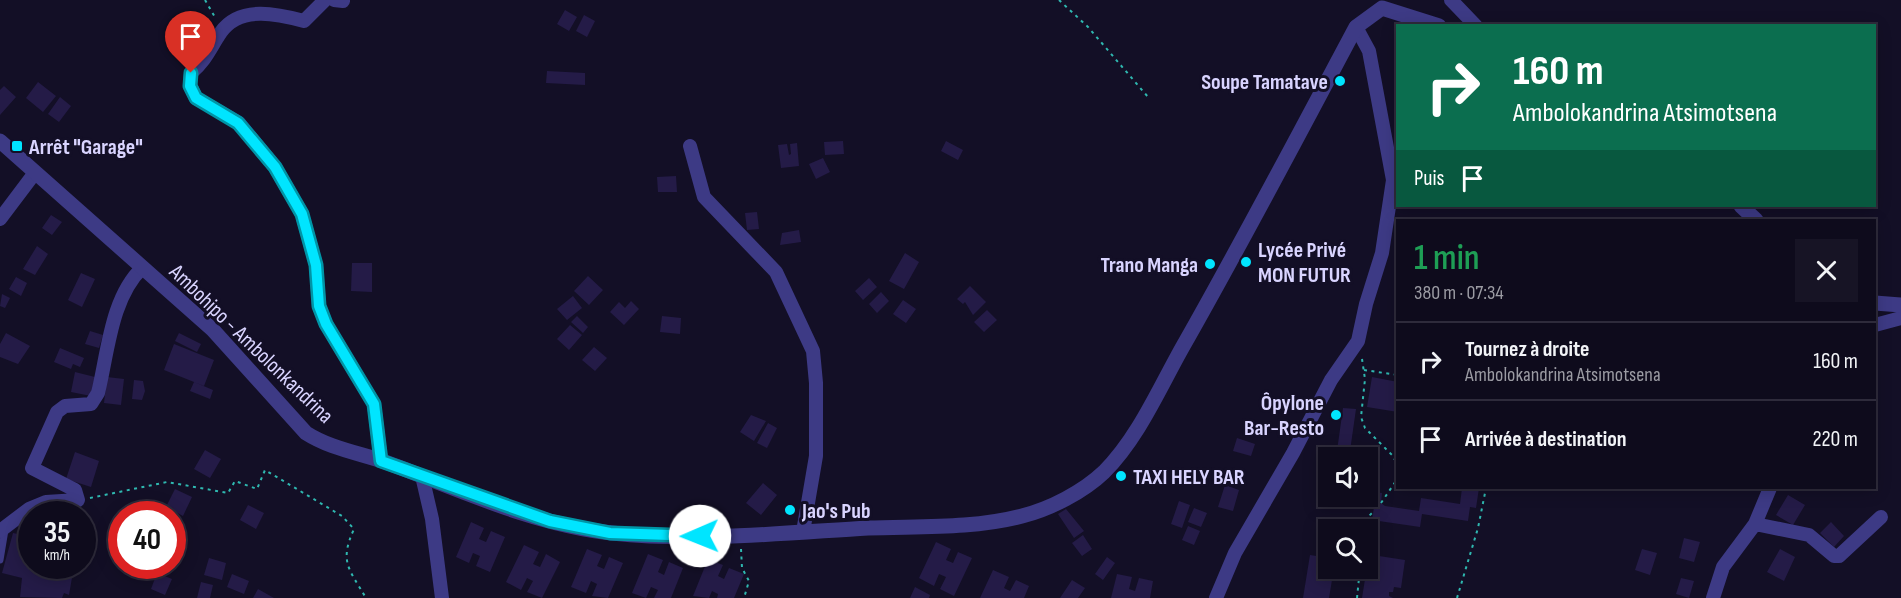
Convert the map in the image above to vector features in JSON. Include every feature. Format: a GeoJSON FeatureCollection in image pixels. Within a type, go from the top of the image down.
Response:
{"type":"FeatureCollection","features":[{"type":"Feature","properties":{"kind":"street"},"geometry":{"type":"LineString","coordinates":[[325,0],[304,21],[272,12],[244,16],[222,30],[206,60],[191,73],[190,86],[196,98],[238,123],[275,167],[302,214],[316,265],[319,306],[326,324],[374,404],[381,461]]}},
{"type":"Feature","properties":{"kind":"street"},"geometry":{"type":"LineString","coordinates":[[334,0],[343,1]]}},
{"type":"Feature","properties":{"kind":"street"},"geometry":{"type":"LineString","coordinates":[[1451,0],[1474,24]]}},
{"type":"Feature","properties":{"kind":"street"},"geometry":{"type":"LineString","coordinates":[[1378,4],[1433,24]]}},
{"type":"Feature","properties":{"kind":"street","name":"Ambohipo - Ambolonkandrina"},"geometry":{"type":"LineString","coordinates":[[0,141],[34,174],[213,330],[306,433],[322,443],[381,461],[550,521],[610,533],[663,536],[738,535],[972,523],[1022,517],[1048,507],[1088,485],[1104,471],[1134,432],[1249,230],[1356,27],[1378,4]]}},
{"type":"Feature","properties":{"kind":"street"},"geometry":{"type":"LineString","coordinates":[[1216,598],[1235,552],[1293,453],[1331,380],[1358,341],[1366,304],[1382,253],[1393,180],[1369,51],[1356,27]]}},
{"type":"Feature","properties":{"kind":"street"},"geometry":{"type":"LineString","coordinates":[[690,146],[704,197],[776,272],[813,351],[816,383],[816,456],[803,532]]}},
{"type":"Feature","properties":{"kind":"street"},"geometry":{"type":"LineString","coordinates":[[0,219],[34,174]]}},
{"type":"Feature","properties":{"kind":"street"},"geometry":{"type":"LineString","coordinates":[[1742,207],[1755,219]]}},
{"type":"Feature","properties":{"kind":"street"},"geometry":{"type":"LineString","coordinates":[[3,530],[29,509],[46,502],[78,500],[75,490],[32,468],[57,411],[65,406],[91,404],[98,393],[121,297],[129,281],[142,268]]}},
{"type":"Feature","properties":{"kind":"street"},"geometry":{"type":"LineString","coordinates":[[1876,303],[1901,305]]}},
{"type":"Feature","properties":{"kind":"street"},"geometry":{"type":"LineString","coordinates":[[1876,325],[1901,318]]}},
{"type":"Feature","properties":{"kind":"street"},"geometry":{"type":"LineString","coordinates":[[422,476],[432,519],[442,598]]}},
{"type":"Feature","properties":{"kind":"street"},"geometry":{"type":"LineString","coordinates":[[1713,598],[1723,567],[1755,524],[1770,489]]}},
{"type":"Feature","properties":{"kind":"street"},"geometry":{"type":"LineString","coordinates":[[1755,524],[1809,535],[1834,556],[1839,556],[1881,517]]}},
{"type":"Feature","properties":{"kind":"lane"},"geometry":{"type":"LineString","coordinates":[[0,560],[3,530]]}},
{"type":"Feature","properties":{"kind":"path"},"geometry":{"type":"LineString","coordinates":[[205,0],[222,30]]}},
{"type":"Feature","properties":{"kind":"path"},"geometry":{"type":"LineString","coordinates":[[1059,0],[1088,27],[1148,97]]}},
{"type":"Feature","properties":{"kind":"path"},"geometry":{"type":"LineString","coordinates":[[1358,341],[1365,379],[1361,417],[1365,428],[1396,463]]}},
{"type":"Feature","properties":{"kind":"path"},"geometry":{"type":"LineString","coordinates":[[1364,370],[1396,375]]}},
{"type":"Feature","properties":{"kind":"path"},"geometry":{"type":"LineString","coordinates":[[78,500],[167,482],[228,493],[235,481],[257,489],[265,470],[342,516],[354,529],[345,549],[348,567],[366,598]]}},
{"type":"Feature","properties":{"kind":"path"},"geometry":{"type":"LineString","coordinates":[[1381,503],[1396,481]]}},
{"type":"Feature","properties":{"kind":"path"},"geometry":{"type":"LineString","coordinates":[[1457,598],[1478,528],[1486,489]]}},
{"type":"Feature","properties":{"kind":"path"},"geometry":{"type":"LineString","coordinates":[[1368,519],[1373,512]]}},
{"type":"Feature","properties":{"kind":"path"},"geometry":{"type":"LineString","coordinates":[[738,535],[742,568],[748,581],[744,598]]}},
{"type":"Feature","properties":{"kind":"path"},"geometry":{"type":"LineString","coordinates":[[1357,598],[1359,579]]}},
{"type":"Feature","properties":{"kind":"building"},"geometry":{"type":"Polygon","coordinates":[[[565,10],[577,17],[569,31],[557,24],[565,10]]]}},
{"type":"Feature","properties":{"kind":"building"},"geometry":{"type":"Polygon","coordinates":[[[584,15],[595,21],[587,37],[576,31],[584,15]]]}},
{"type":"Feature","properties":{"kind":"building"},"geometry":{"type":"Polygon","coordinates":[[[547,71],[585,73],[585,85],[546,83],[547,71]]]}},
{"type":"Feature","properties":{"kind":"building"},"geometry":{"type":"Polygon","coordinates":[[[38,82],[56,96],[43,112],[26,98],[38,82]]]}},
{"type":"Feature","properties":{"kind":"building"},"geometry":{"type":"Polygon","coordinates":[[[4,86],[16,97],[0,115],[0,90],[4,86]]]}},
{"type":"Feature","properties":{"kind":"building"},"geometry":{"type":"Polygon","coordinates":[[[60,97],[71,106],[59,122],[48,114],[60,97]]]}},
{"type":"Feature","properties":{"kind":"building"},"geometry":{"type":"Polygon","coordinates":[[[843,141],[844,154],[825,155],[824,142],[843,141]]]}},
{"type":"Feature","properties":{"kind":"building"},"geometry":{"type":"Polygon","coordinates":[[[946,141],[963,150],[958,160],[941,151],[946,141]]]}},
{"type":"Feature","properties":{"kind":"building"},"geometry":{"type":"Polygon","coordinates":[[[797,143],[799,166],[781,168],[778,145],[787,144],[789,155],[791,154],[790,144],[797,143]]]}},
{"type":"Feature","properties":{"kind":"building"},"geometry":{"type":"Polygon","coordinates":[[[823,158],[830,172],[816,179],[809,164],[823,158]]]}},
{"type":"Feature","properties":{"kind":"building"},"geometry":{"type":"Polygon","coordinates":[[[676,176],[677,192],[658,192],[657,177],[676,176]]]}},
{"type":"Feature","properties":{"kind":"building"},"geometry":{"type":"Polygon","coordinates":[[[757,212],[759,229],[747,230],[745,213],[757,212]]]}},
{"type":"Feature","properties":{"kind":"building"},"geometry":{"type":"Polygon","coordinates":[[[51,215],[62,222],[52,235],[42,228],[51,215]]]}},
{"type":"Feature","properties":{"kind":"building"},"geometry":{"type":"Polygon","coordinates":[[[799,230],[801,242],[780,245],[782,233],[799,230]]]}},
{"type":"Feature","properties":{"kind":"building"},"geometry":{"type":"Polygon","coordinates":[[[37,246],[48,254],[35,275],[23,269],[37,246]]]}},
{"type":"Feature","properties":{"kind":"building"},"geometry":{"type":"Polygon","coordinates":[[[905,253],[919,262],[904,289],[889,281],[905,253]]]}},
{"type":"Feature","properties":{"kind":"building"},"geometry":{"type":"Polygon","coordinates":[[[352,263],[372,263],[372,292],[351,291],[352,263]]]}},
{"type":"Feature","properties":{"kind":"building"},"geometry":{"type":"Polygon","coordinates":[[[81,273],[95,279],[82,307],[68,300],[81,273]]]}},
{"type":"Feature","properties":{"kind":"building"},"geometry":{"type":"Polygon","coordinates":[[[588,276],[603,290],[589,305],[574,291],[588,276]]]}},
{"type":"Feature","properties":{"kind":"building"},"geometry":{"type":"Polygon","coordinates":[[[16,277],[27,283],[21,296],[9,289],[16,277]]]}},
{"type":"Feature","properties":{"kind":"building"},"geometry":{"type":"Polygon","coordinates":[[[869,278],[877,287],[863,300],[855,291],[869,278]]]}},
{"type":"Feature","properties":{"kind":"building"},"geometry":{"type":"Polygon","coordinates":[[[970,286],[986,302],[973,315],[965,302],[963,304],[957,299],[970,286]]]}},
{"type":"Feature","properties":{"kind":"building"},"geometry":{"type":"Polygon","coordinates":[[[881,292],[889,301],[877,313],[869,304],[881,292]]]}},
{"type":"Feature","properties":{"kind":"building"},"geometry":{"type":"Polygon","coordinates":[[[2,294],[10,298],[5,308],[0,306],[2,294]]]}},
{"type":"Feature","properties":{"kind":"building"},"geometry":{"type":"Polygon","coordinates":[[[573,296],[582,308],[567,320],[557,309],[573,296]]]}},
{"type":"Feature","properties":{"kind":"building"},"geometry":{"type":"Polygon","coordinates":[[[903,300],[916,309],[906,323],[893,314],[903,300]]]}},
{"type":"Feature","properties":{"kind":"building"},"geometry":{"type":"Polygon","coordinates":[[[631,301],[639,309],[624,325],[610,312],[619,302],[625,308],[631,301]]]}},
{"type":"Feature","properties":{"kind":"building"},"geometry":{"type":"Polygon","coordinates":[[[987,310],[997,320],[984,332],[974,322],[987,310]]]}},
{"type":"Feature","properties":{"kind":"building"},"geometry":{"type":"Polygon","coordinates":[[[577,316],[588,327],[583,333],[571,322],[577,316]]]}},
{"type":"Feature","properties":{"kind":"building"},"geometry":{"type":"Polygon","coordinates":[[[662,316],[681,318],[680,334],[660,332],[662,316]]]}},
{"type":"Feature","properties":{"kind":"building"},"geometry":{"type":"Polygon","coordinates":[[[570,325],[582,335],[569,350],[557,339],[570,325]]]}},
{"type":"Feature","properties":{"kind":"building"},"geometry":{"type":"Polygon","coordinates":[[[90,331],[103,335],[99,348],[85,344],[90,331]]]}},
{"type":"Feature","properties":{"kind":"building"},"geometry":{"type":"Polygon","coordinates":[[[6,333],[30,346],[18,364],[0,357],[0,344],[6,333]]]}},
{"type":"Feature","properties":{"kind":"building"},"geometry":{"type":"Polygon","coordinates":[[[179,333],[201,344],[197,352],[175,341],[179,333]]]}},
{"type":"Feature","properties":{"kind":"building"},"geometry":{"type":"Polygon","coordinates":[[[174,344],[214,360],[204,386],[164,370],[174,344]]]}},
{"type":"Feature","properties":{"kind":"building"},"geometry":{"type":"Polygon","coordinates":[[[594,347],[607,358],[595,371],[582,360],[594,347]]]}},
{"type":"Feature","properties":{"kind":"building"},"geometry":{"type":"Polygon","coordinates":[[[60,348],[84,358],[80,367],[73,364],[71,369],[54,362],[60,348]]]}},
{"type":"Feature","properties":{"kind":"building"},"geometry":{"type":"Polygon","coordinates":[[[75,372],[95,377],[91,396],[71,392],[75,372]]]}},
{"type":"Feature","properties":{"kind":"building"},"geometry":{"type":"Polygon","coordinates":[[[107,377],[124,379],[121,405],[104,403],[107,377]]]}},
{"type":"Feature","properties":{"kind":"building"},"geometry":{"type":"Polygon","coordinates":[[[1372,377],[1396,382],[1396,412],[1367,407],[1372,377]]]}},
{"type":"Feature","properties":{"kind":"building"},"geometry":{"type":"Polygon","coordinates":[[[134,380],[143,381],[145,391],[142,400],[132,399],[134,380]]]}},
{"type":"Feature","properties":{"kind":"building"},"geometry":{"type":"Polygon","coordinates":[[[194,382],[213,390],[210,399],[190,391],[194,382]]]}},
{"type":"Feature","properties":{"kind":"building"},"geometry":{"type":"Polygon","coordinates":[[[1343,408],[1356,409],[1351,447],[1338,447],[1343,408]]]}},
{"type":"Feature","properties":{"kind":"building"},"geometry":{"type":"Polygon","coordinates":[[[751,415],[766,421],[754,441],[740,432],[751,415]]]}},
{"type":"Feature","properties":{"kind":"building"},"geometry":{"type":"Polygon","coordinates":[[[768,423],[777,428],[767,448],[757,443],[768,423]]]}},
{"type":"Feature","properties":{"kind":"building"},"geometry":{"type":"Polygon","coordinates":[[[1237,438],[1255,444],[1251,456],[1233,451],[1237,438]]]}},
{"type":"Feature","properties":{"kind":"building"},"geometry":{"type":"Polygon","coordinates":[[[205,450],[221,459],[210,478],[194,469],[205,450]]]}},
{"type":"Feature","properties":{"kind":"building"},"geometry":{"type":"Polygon","coordinates":[[[75,452],[99,461],[91,487],[66,479],[75,452]]]}},
{"type":"Feature","properties":{"kind":"building"},"geometry":{"type":"Polygon","coordinates":[[[763,483],[777,495],[761,515],[746,503],[763,483]]]}},
{"type":"Feature","properties":{"kind":"building"},"geometry":{"type":"Polygon","coordinates":[[[1225,485],[1239,490],[1233,511],[1218,507],[1225,485]]]}},
{"type":"Feature","properties":{"kind":"building"},"geometry":{"type":"Polygon","coordinates":[[[175,489],[192,497],[186,510],[186,501],[169,501],[175,489]]]}},
{"type":"Feature","properties":{"kind":"building"},"geometry":{"type":"Polygon","coordinates":[[[1462,489],[1479,489],[1476,508],[1470,507],[1468,521],[1422,514],[1420,527],[1372,519],[1374,507],[1378,507],[1378,492],[1382,493],[1381,503],[1385,506],[1419,511],[1421,498],[1460,504],[1462,489]]]}},
{"type":"Feature","properties":{"kind":"building"},"geometry":{"type":"Polygon","coordinates":[[[1788,495],[1805,505],[1793,525],[1776,515],[1788,495]]]}},
{"type":"Feature","properties":{"kind":"building"},"geometry":{"type":"Polygon","coordinates":[[[1179,501],[1190,505],[1182,528],[1171,524],[1179,501]]]}},
{"type":"Feature","properties":{"kind":"building"},"geometry":{"type":"Polygon","coordinates":[[[248,505],[264,513],[256,529],[240,520],[248,505]]]}},
{"type":"Feature","properties":{"kind":"building"},"geometry":{"type":"Polygon","coordinates":[[[1194,508],[1207,513],[1201,527],[1188,522],[1194,508]]]}},
{"type":"Feature","properties":{"kind":"building"},"geometry":{"type":"Polygon","coordinates":[[[1066,509],[1084,531],[1074,538],[1058,514],[1066,509]]]}},
{"type":"Feature","properties":{"kind":"building"},"geometry":{"type":"Polygon","coordinates":[[[471,522],[484,528],[479,539],[486,542],[491,531],[505,537],[490,572],[476,566],[480,556],[473,553],[469,563],[456,557],[471,522]]]}},
{"type":"Feature","properties":{"kind":"building"},"geometry":{"type":"Polygon","coordinates":[[[1831,522],[1844,536],[1834,547],[1820,533],[1831,522]]]}},
{"type":"Feature","properties":{"kind":"building"},"geometry":{"type":"Polygon","coordinates":[[[1188,526],[1200,531],[1194,545],[1182,540],[1188,526]]]}},
{"type":"Feature","properties":{"kind":"building"},"geometry":{"type":"Polygon","coordinates":[[[13,533],[18,534],[18,577],[2,573],[13,533]]]}},
{"type":"Feature","properties":{"kind":"building"},"geometry":{"type":"Polygon","coordinates":[[[1083,535],[1092,549],[1082,556],[1072,543],[1083,535]]]}},
{"type":"Feature","properties":{"kind":"building"},"geometry":{"type":"Polygon","coordinates":[[[1684,538],[1700,542],[1694,562],[1679,558],[1684,538]]]}},
{"type":"Feature","properties":{"kind":"building"},"geometry":{"type":"Polygon","coordinates":[[[936,542],[951,549],[946,560],[953,563],[958,552],[972,558],[954,596],[940,589],[946,577],[939,574],[934,586],[919,578],[936,542]]]}},
{"type":"Feature","properties":{"kind":"building"},"geometry":{"type":"Polygon","coordinates":[[[524,545],[539,552],[533,564],[540,567],[546,554],[560,562],[542,598],[527,592],[533,581],[527,578],[521,590],[506,582],[524,545]]]}},
{"type":"Feature","properties":{"kind":"building"},"geometry":{"type":"Polygon","coordinates":[[[587,549],[602,555],[597,566],[604,569],[609,557],[623,563],[608,598],[592,596],[597,584],[591,581],[586,593],[571,587],[587,549]]]}},
{"type":"Feature","properties":{"kind":"building"},"geometry":{"type":"Polygon","coordinates":[[[1642,549],[1657,553],[1650,575],[1635,570],[1642,549]]]}},
{"type":"Feature","properties":{"kind":"building"},"geometry":{"type":"Polygon","coordinates":[[[1780,549],[1795,557],[1784,581],[1767,572],[1780,549]]]}},
{"type":"Feature","properties":{"kind":"building"},"geometry":{"type":"Polygon","coordinates":[[[648,554],[663,560],[658,572],[664,575],[669,562],[683,568],[671,598],[654,598],[658,590],[651,587],[646,598],[632,593],[648,554]]]}},
{"type":"Feature","properties":{"kind":"building"},"geometry":{"type":"Polygon","coordinates":[[[1310,555],[1318,556],[1318,579],[1332,579],[1329,598],[1303,598],[1310,555]]]}},
{"type":"Feature","properties":{"kind":"building"},"geometry":{"type":"Polygon","coordinates":[[[1379,556],[1405,560],[1401,588],[1394,587],[1393,592],[1389,592],[1389,596],[1393,598],[1362,598],[1365,579],[1378,579],[1379,556]]]}},
{"type":"Feature","properties":{"kind":"building"},"geometry":{"type":"Polygon","coordinates":[[[1107,557],[1115,563],[1103,580],[1095,574],[1107,557]]]}},
{"type":"Feature","properties":{"kind":"building"},"geometry":{"type":"Polygon","coordinates":[[[209,558],[226,563],[222,580],[204,575],[209,558]]]}},
{"type":"Feature","properties":{"kind":"building"},"geometry":{"type":"Polygon","coordinates":[[[708,559],[723,565],[718,576],[724,579],[729,568],[744,574],[734,598],[717,598],[718,594],[712,591],[709,598],[693,596],[708,559]]]}},
{"type":"Feature","properties":{"kind":"building"},"geometry":{"type":"Polygon","coordinates":[[[993,570],[1009,577],[1004,588],[1010,591],[1016,580],[1029,586],[1024,598],[980,598],[993,570]]]}},
{"type":"Feature","properties":{"kind":"building"},"geometry":{"type":"Polygon","coordinates":[[[232,574],[249,581],[244,594],[227,587],[232,574]]]}},
{"type":"Feature","properties":{"kind":"building"},"geometry":{"type":"Polygon","coordinates":[[[1117,574],[1132,577],[1129,589],[1135,591],[1139,578],[1153,581],[1150,598],[1111,598],[1117,574]]]}},
{"type":"Feature","properties":{"kind":"building"},"geometry":{"type":"Polygon","coordinates":[[[1681,578],[1694,581],[1689,598],[1676,594],[1681,578]]]}},
{"type":"Feature","properties":{"kind":"building"},"geometry":{"type":"Polygon","coordinates":[[[22,579],[72,579],[69,595],[64,593],[62,598],[20,597],[22,579]]]}},
{"type":"Feature","properties":{"kind":"building"},"geometry":{"type":"Polygon","coordinates":[[[155,579],[172,579],[165,595],[151,589],[155,579]]]}},
{"type":"Feature","properties":{"kind":"building"},"geometry":{"type":"Polygon","coordinates":[[[1072,580],[1085,588],[1078,598],[1060,598],[1072,580]]]}},
{"type":"Feature","properties":{"kind":"building"},"geometry":{"type":"Polygon","coordinates":[[[201,582],[213,585],[210,598],[197,598],[201,582]]]}},
{"type":"Feature","properties":{"kind":"building"},"geometry":{"type":"Polygon","coordinates":[[[915,587],[930,595],[929,598],[910,598],[915,587]]]}},
{"type":"Feature","properties":{"kind":"building"},"geometry":{"type":"Polygon","coordinates":[[[258,589],[274,598],[253,598],[258,589]]]}},
{"type":"Feature","properties":{"kind":"place","name":"Soupe Tamatave"},"geometry":{"type":"Point","coordinates":[1340,81]}},
{"type":"Feature","properties":{"kind":"place","name":"Arrêt \"Garage\""},"geometry":{"type":"Point","coordinates":[17,146]}},
{"type":"Feature","properties":{"kind":"place","name":"Lycée Privé MON FUTUR"},"geometry":{"type":"Point","coordinates":[1246,262]}},
{"type":"Feature","properties":{"kind":"place","name":"Trano Manga"},"geometry":{"type":"Point","coordinates":[1210,264]}},
{"type":"Feature","properties":{"kind":"place","name":"Ôpylone Bar-Resto"},"geometry":{"type":"Point","coordinates":[1336,415]}},
{"type":"Feature","properties":{"kind":"place","name":"TAXI HELY BAR"},"geometry":{"type":"Point","coordinates":[1121,476]}},
{"type":"Feature","properties":{"kind":"place","name":"Jao's Pub"},"geometry":{"type":"Point","coordinates":[790,510]}},
{"type":"Feature","properties":{"kind":"route"},"geometry":{"type":"LineString","coordinates":[[191,73],[190,86],[196,98],[238,123],[275,167],[302,214],[316,265],[319,306],[326,324],[374,404],[381,461],[550,521],[610,533],[700,536]]}}]}
